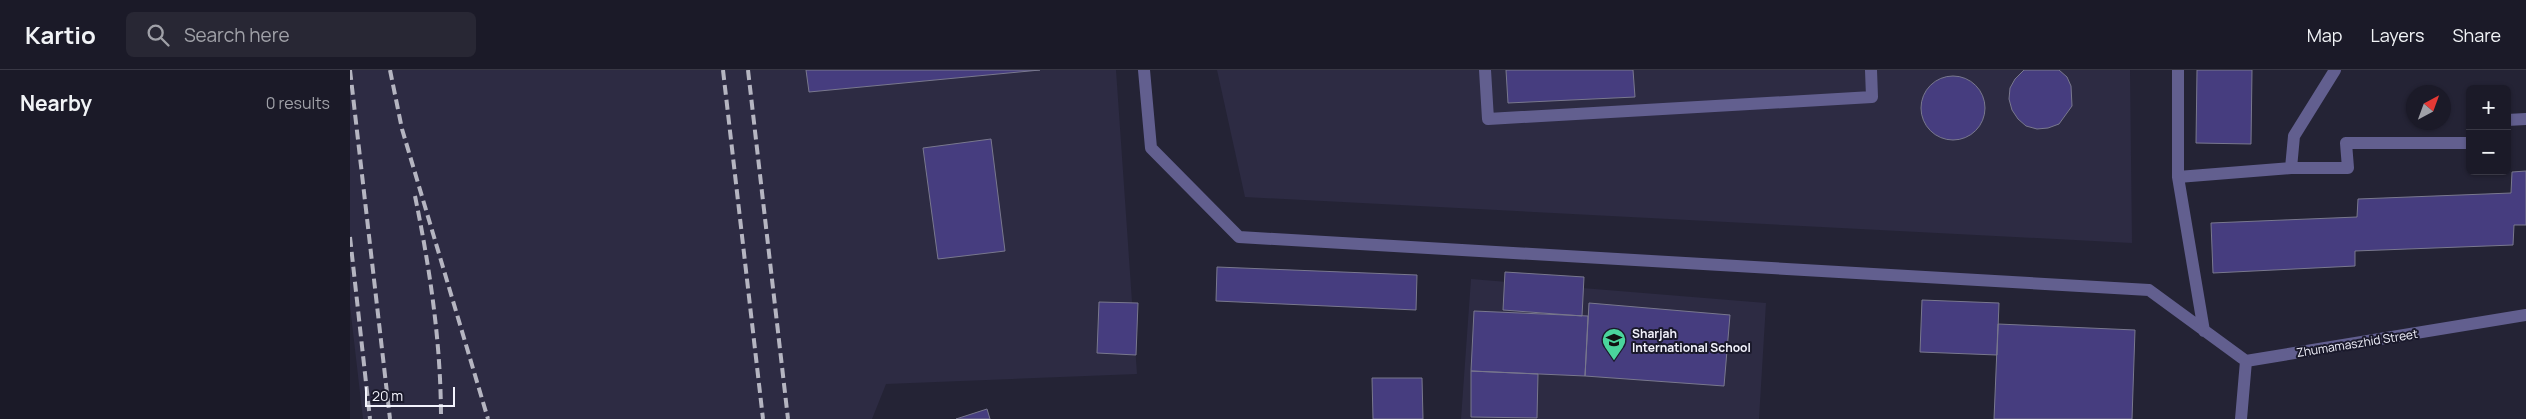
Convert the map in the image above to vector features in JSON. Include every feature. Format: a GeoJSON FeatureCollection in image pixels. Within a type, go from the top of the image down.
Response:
{"type":"FeatureCollection","features":[{"type":"Feature","properties":{"kind":"street"},"geometry":{"type":"LineString","coordinates":[[1144,70],[1151,148],[1239,236],[2149,290],[2246,361],[2241,419]]}},
{"type":"Feature","properties":{"kind":"street"},"geometry":{"type":"LineString","coordinates":[[1485,70],[1488,119],[1872,97],[1871,70]]}},
{"type":"Feature","properties":{"kind":"street"},"geometry":{"type":"LineString","coordinates":[[2178,70],[2178,177],[2204,331]]}},
{"type":"Feature","properties":{"kind":"street"},"geometry":{"type":"LineString","coordinates":[[2291,168],[2294,136],[2335,70]]}},
{"type":"Feature","properties":{"kind":"street"},"geometry":{"type":"LineString","coordinates":[[2511,120],[2526,119]]}},
{"type":"Feature","properties":{"kind":"street"},"geometry":{"type":"LineString","coordinates":[[2178,177],[2291,168],[2348,168],[2346,143],[2466,143]]}},
{"type":"Feature","properties":{"kind":"street","name":"Zhumamaszhid Street"},"geometry":{"type":"LineString","coordinates":[[2246,361],[2526,315]]}},
{"type":"Feature","properties":{"kind":"shaded area"},"geometry":{"type":"Polygon","coordinates":[[[350,70],[1116,70],[1137,374],[886,384],[872,419],[363,419],[350,306],[350,70]]]}},
{"type":"Feature","properties":{"kind":"shaded area"},"geometry":{"type":"Polygon","coordinates":[[[1217,70],[2130,70],[2132,243],[1245,197],[1217,70]]]}},
{"type":"Feature","properties":{"kind":"shaded area","name":"Sharjah International School"},"geometry":{"type":"Polygon","coordinates":[[[1471,279],[1766,303],[1759,419],[1461,419],[1471,279]]]}},
{"type":"Feature","properties":{"kind":"building"},"geometry":{"type":"Polygon","coordinates":[[[806,70],[1040,70],[809,92],[806,70]]]}},
{"type":"Feature","properties":{"kind":"building"},"geometry":{"type":"Polygon","coordinates":[[[1506,70],[1633,70],[1635,97],[1508,103],[1506,70]]]}},
{"type":"Feature","properties":{"kind":"building"},"geometry":{"type":"Polygon","coordinates":[[[2024,70],[2059,70],[2067,77],[2071,86],[2072,106],[2059,124],[2037,129],[2026,126],[2012,110],[2009,99],[2010,88],[2015,79],[2024,70]]]}},
{"type":"Feature","properties":{"kind":"building"},"geometry":{"type":"Polygon","coordinates":[[[2197,70],[2252,70],[2251,144],[2196,143],[2197,70]]]}},
{"type":"Feature","properties":{"kind":"building"},"geometry":{"type":"Polygon","coordinates":[[[1953,76],[1965,78],[1976,85],[1983,96],[1985,108],[1983,120],[1976,131],[1965,138],[1953,140],[1941,138],[1930,131],[1923,120],[1921,108],[1923,96],[1930,85],[1941,78],[1953,76]]]}},
{"type":"Feature","properties":{"kind":"building"},"geometry":{"type":"Polygon","coordinates":[[[991,139],[1005,251],[938,259],[923,148],[991,139]]]}},
{"type":"Feature","properties":{"kind":"building"},"geometry":{"type":"Polygon","coordinates":[[[2526,171],[2526,225],[2514,225],[2513,245],[2355,251],[2355,266],[2213,273],[2211,223],[2357,217],[2358,199],[2511,193],[2512,172],[2526,171]]]}},
{"type":"Feature","properties":{"kind":"building"},"geometry":{"type":"Polygon","coordinates":[[[1217,267],[1417,275],[1416,310],[1216,301],[1217,267]]]}},
{"type":"Feature","properties":{"kind":"building"},"geometry":{"type":"Polygon","coordinates":[[[1505,272],[1584,277],[1582,316],[1503,310],[1505,272]]]}},
{"type":"Feature","properties":{"kind":"building"},"geometry":{"type":"Polygon","coordinates":[[[1922,300],[1999,303],[1997,355],[1920,352],[1922,300]]]}},
{"type":"Feature","properties":{"kind":"building"},"geometry":{"type":"Polygon","coordinates":[[[1099,302],[1138,303],[1136,355],[1097,353],[1099,302]]]}},
{"type":"Feature","properties":{"kind":"building"},"geometry":{"type":"Polygon","coordinates":[[[1589,303],[1730,315],[1724,386],[1585,376],[1589,303]]]}},
{"type":"Feature","properties":{"kind":"building"},"geometry":{"type":"Polygon","coordinates":[[[1474,311],[1588,316],[1585,376],[1471,371],[1474,311]]]}},
{"type":"Feature","properties":{"kind":"building"},"geometry":{"type":"Polygon","coordinates":[[[1998,324],[2135,330],[2132,419],[1994,419],[1998,324]]]}},
{"type":"Feature","properties":{"kind":"building"},"geometry":{"type":"Polygon","coordinates":[[[1471,371],[1538,374],[1537,418],[1471,417],[1471,371]]]}},
{"type":"Feature","properties":{"kind":"building"},"geometry":{"type":"Polygon","coordinates":[[[1372,378],[1422,378],[1423,419],[1373,419],[1372,378]]]}},
{"type":"Feature","properties":{"kind":"building"},"geometry":{"type":"Polygon","coordinates":[[[987,409],[990,419],[956,419],[987,409]]]}},
{"type":"Feature","properties":{"kind":"railway"},"geometry":{"type":"LineString","coordinates":[[350,70],[390,419]]}},
{"type":"Feature","properties":{"kind":"railway"},"geometry":{"type":"LineString","coordinates":[[390,70],[402,129],[488,419]]}},
{"type":"Feature","properties":{"kind":"railway"},"geometry":{"type":"LineString","coordinates":[[723,70],[763,419]]}},
{"type":"Feature","properties":{"kind":"railway"},"geometry":{"type":"LineString","coordinates":[[748,70],[788,419]]}},
{"type":"Feature","properties":{"kind":"railway"},"geometry":{"type":"LineString","coordinates":[[415,196],[434,306],[439,362],[441,419]]}},
{"type":"Feature","properties":{"kind":"railway"},"geometry":{"type":"LineString","coordinates":[[350,237],[370,419]]}},
{"type":"Feature","properties":{"kind":"place","name":"Sharjah International School"},"geometry":{"type":"Point","coordinates":[1614,361]}}]}
